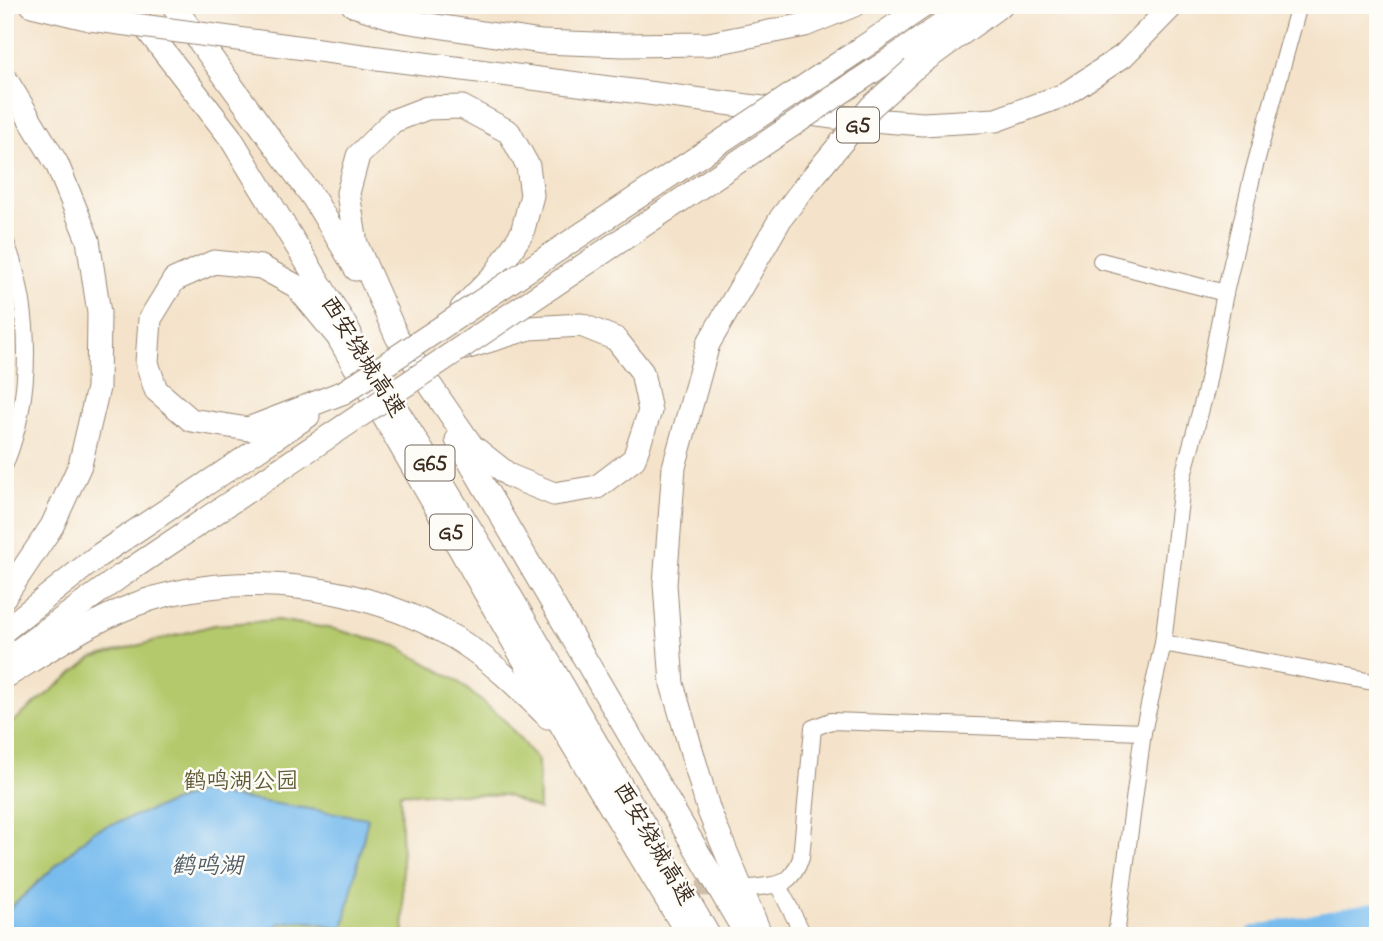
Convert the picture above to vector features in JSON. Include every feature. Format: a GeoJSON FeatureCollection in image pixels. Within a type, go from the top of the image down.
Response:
{"type":"FeatureCollection","features":[{"type":"Feature","properties":{"kind":"highway"},"geometry":{"type":"LineString","coordinates":[[32,5],[90,19],[370,57],[833,117],[923,124],[996,120],[1064,94],[1123,56],[1173,5]]}},
{"type":"Feature","properties":{"kind":"highway","name":"西安绕城高速"},"geometry":{"type":"LineString","coordinates":[[128,5],[230,137],[484,551],[709,936]]}},
{"type":"Feature","properties":{"kind":"highway","name":"西安绕城高速"},"geometry":{"type":"LineString","coordinates":[[173,5],[314,199],[747,936]]}},
{"type":"Feature","properties":{"kind":"highway"},"geometry":{"type":"LineString","coordinates":[[353,5],[404,21],[541,41],[647,45],[709,44],[805,25],[854,5]]}},
{"type":"Feature","properties":{"kind":"highway","name":"G5"},"geometry":{"type":"LineString","coordinates":[[689,936],[570,740],[338,337],[296,286],[261,267],[214,261],[174,279],[150,319],[147,363],[156,390],[191,420],[248,429],[344,392],[447,324],[862,48],[925,5]]}},
{"type":"Feature","properties":{"kind":"highway"},"geometry":{"type":"LineString","coordinates":[[5,660],[121,576],[971,5]]}},
{"type":"Feature","properties":{"kind":"highway","name":"G5"},"geometry":{"type":"LineString","coordinates":[[761,936],[709,811],[672,684],[665,583],[674,467],[708,344],[781,218],[872,107],[913,69],[1001,5]]}},
{"type":"Feature","properties":{"kind":"highway"},"geometry":{"type":"LineString","coordinates":[[5,78],[57,164],[88,240],[99,313],[98,388],[80,465],[52,526],[5,596]]}},
{"type":"Feature","properties":{"kind":"highway"},"geometry":{"type":"LineString","coordinates":[[447,324],[496,273],[522,233],[532,195],[528,166],[509,132],[462,107],[427,108],[393,121],[358,156],[348,193],[356,244],[397,337],[472,446],[510,476],[554,494],[597,487],[634,459],[650,411],[642,372],[616,339],[581,325],[530,328],[455,351]]}},
{"type":"Feature","properties":{"kind":"highway"},"geometry":{"type":"LineString","coordinates":[[5,630],[98,556],[344,392]]}},
{"type":"Feature","properties":{"kind":"highway"},"geometry":{"type":"LineString","coordinates":[[5,677],[89,626],[150,599],[204,589],[260,585],[323,592],[386,604],[455,638],[506,674],[570,740]]}},
{"type":"Feature","properties":{"kind":"street"},"geometry":{"type":"LineString","coordinates":[[1116,936],[1143,732],[1163,643],[1183,476],[1206,390],[1253,173],[1299,5]]}},
{"type":"Feature","properties":{"kind":"street"},"geometry":{"type":"LineString","coordinates":[[5,240],[20,291],[24,320],[25,369],[21,413],[5,464]]}},
{"type":"Feature","properties":{"kind":"street"},"geometry":{"type":"LineString","coordinates":[[1101,261],[1225,293]]}},
{"type":"Feature","properties":{"kind":"street"},"geometry":{"type":"LineString","coordinates":[[1163,643],[1378,683]]}},
{"type":"Feature","properties":{"kind":"street"},"geometry":{"type":"LineString","coordinates":[[751,888],[778,885],[791,878],[801,858],[814,728],[823,723],[831,721],[1143,732]]}},
{"type":"Feature","properties":{"kind":"street"},"geometry":{"type":"LineString","coordinates":[[778,885],[804,936]]}},
{"type":"Feature","properties":{"kind":"green space","name":"鹤鸣湖公园"},"geometry":{"type":"Polygon","coordinates":[[[277,620],[334,629],[396,646],[456,680],[504,720],[538,761],[539,810],[505,795],[400,793],[404,936],[5,936],[5,728],[92,658],[214,625],[277,620]]]}},
{"type":"Feature","properties":{"kind":"water","name":"鹤鸣湖"},"geometry":{"type":"Polygon","coordinates":[[[200,792],[368,818],[343,929],[294,921],[278,924],[272,936],[5,936],[5,913],[93,831],[200,792]]]}},
{"type":"Feature","properties":{"kind":"waterway"},"geometry":{"type":"LineString","coordinates":[[1256,936],[1378,912]]}},
{"type":"Feature","properties":{"kind":"tunnel"},"geometry":{"type":"LineString","coordinates":[[673,889],[728,888]]}}]}
